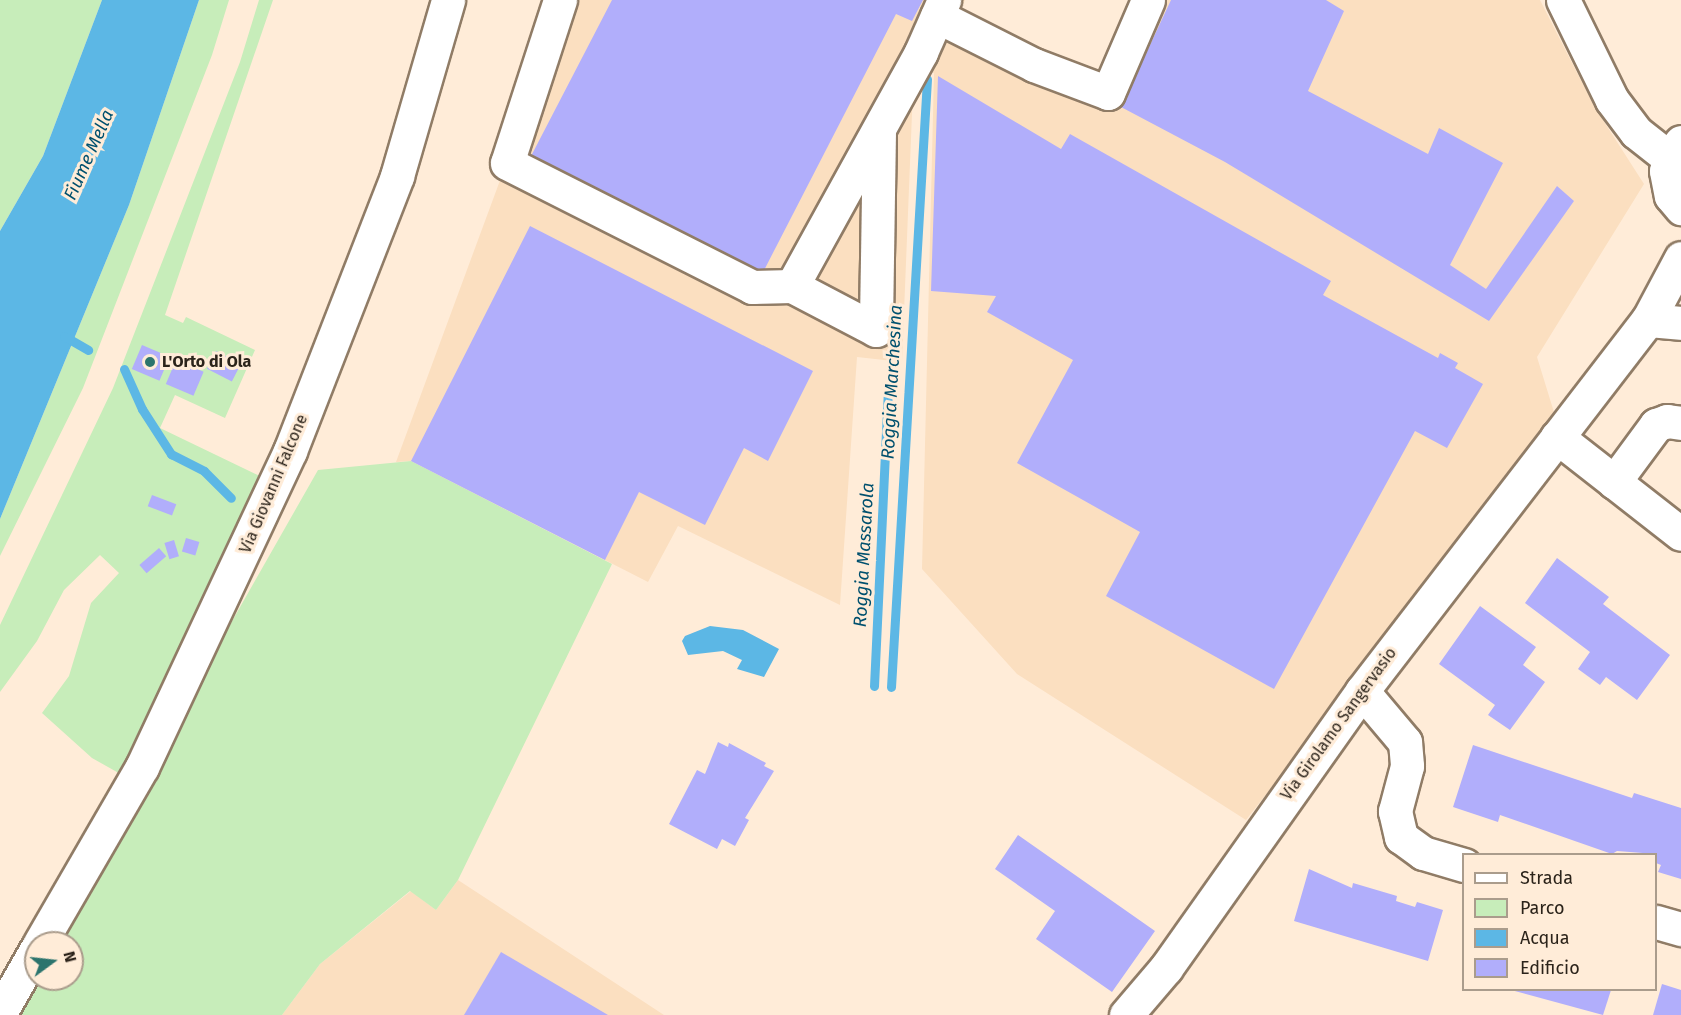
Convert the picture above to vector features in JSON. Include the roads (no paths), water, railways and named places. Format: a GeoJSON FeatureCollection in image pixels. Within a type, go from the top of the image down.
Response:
{"type":"FeatureCollection","features":[{"type":"Feature","properties":{"kind":"street","name":"Via Giovanni Falcone"},"geometry":{"type":"LineString","coordinates":[[47,931],[142,767],[290,451],[397,177],[448,0]]}},
{"type":"Feature","properties":{"kind":"street"},"geometry":{"type":"LineString","coordinates":[[560,0],[507,163],[752,287],[792,286],[876,330],[879,132]]}},
{"type":"Feature","properties":{"kind":"street"},"geometry":{"type":"LineString","coordinates":[[792,286],[879,132],[941,8],[1034,65],[1108,93],[1148,0]]}},
{"type":"Feature","properties":{"kind":"street"},"geometry":{"type":"LineString","coordinates":[[1563,0],[1612,100],[1636,132],[1675,150],[1666,184],[1681,208]]}},
{"type":"Feature","properties":{"kind":"street","name":"Via Girolamo Sangervasio"},"geometry":{"type":"LineString","coordinates":[[1126,1015],[1166,968],[1362,691],[1648,320],[1677,278]]}},
{"type":"Feature","properties":{"kind":"street"},"geometry":{"type":"LineString","coordinates":[[1648,320],[1681,323]]}},
{"type":"Feature","properties":{"kind":"street"},"geometry":{"type":"LineString","coordinates":[[1614,482],[1656,425],[1667,421],[1681,423]]}},
{"type":"Feature","properties":{"kind":"street"},"geometry":{"type":"LineString","coordinates":[[1557,437],[1681,534]]}},
{"type":"Feature","properties":{"kind":"street"},"geometry":{"type":"LineString","coordinates":[[1362,691],[1405,742],[1407,766],[1395,811],[1401,837],[1423,853],[1462,864]]}},
{"type":"Feature","properties":{"kind":"street"},"geometry":{"type":"LineString","coordinates":[[1657,922],[1681,929]]}},
{"type":"Feature","properties":{"kind":"street"},"geometry":{"type":"LineString","coordinates":[[0,1012],[24,971]]}},
{"type":"Feature","properties":{"kind":"water","name":"Fiume Mella"},"geometry":{"type":"Polygon","coordinates":[[[102,0],[199,0],[129,205],[0,519],[0,231],[43,156],[102,0]]]}},
{"type":"Feature","properties":{"kind":"water"},"geometry":{"type":"Polygon","coordinates":[[[710,626],[743,630],[779,649],[764,677],[737,669],[742,660],[723,651],[688,655],[682,641],[685,636],[710,626]]]}},
{"type":"Feature","properties":{"kind":"waterway","name":"Roggia Marchesina"},"geometry":{"type":"LineString","coordinates":[[891,687],[927,79]]}},
{"type":"Feature","properties":{"kind":"waterway"},"geometry":{"type":"LineString","coordinates":[[64,336],[88,350]]}},
{"type":"Feature","properties":{"kind":"waterway"},"geometry":{"type":"LineString","coordinates":[[124,369],[142,409],[171,454],[204,471],[231,498]]}},
{"type":"Feature","properties":{"kind":"waterway","name":"Roggia Massarola"},"geometry":{"type":"LineString","coordinates":[[874,686],[888,389]]}},
{"type":"Feature","properties":{"kind":"place","name":"L'Orto di Ola"},"geometry":{"type":"Point","coordinates":[150,362]}}]}
